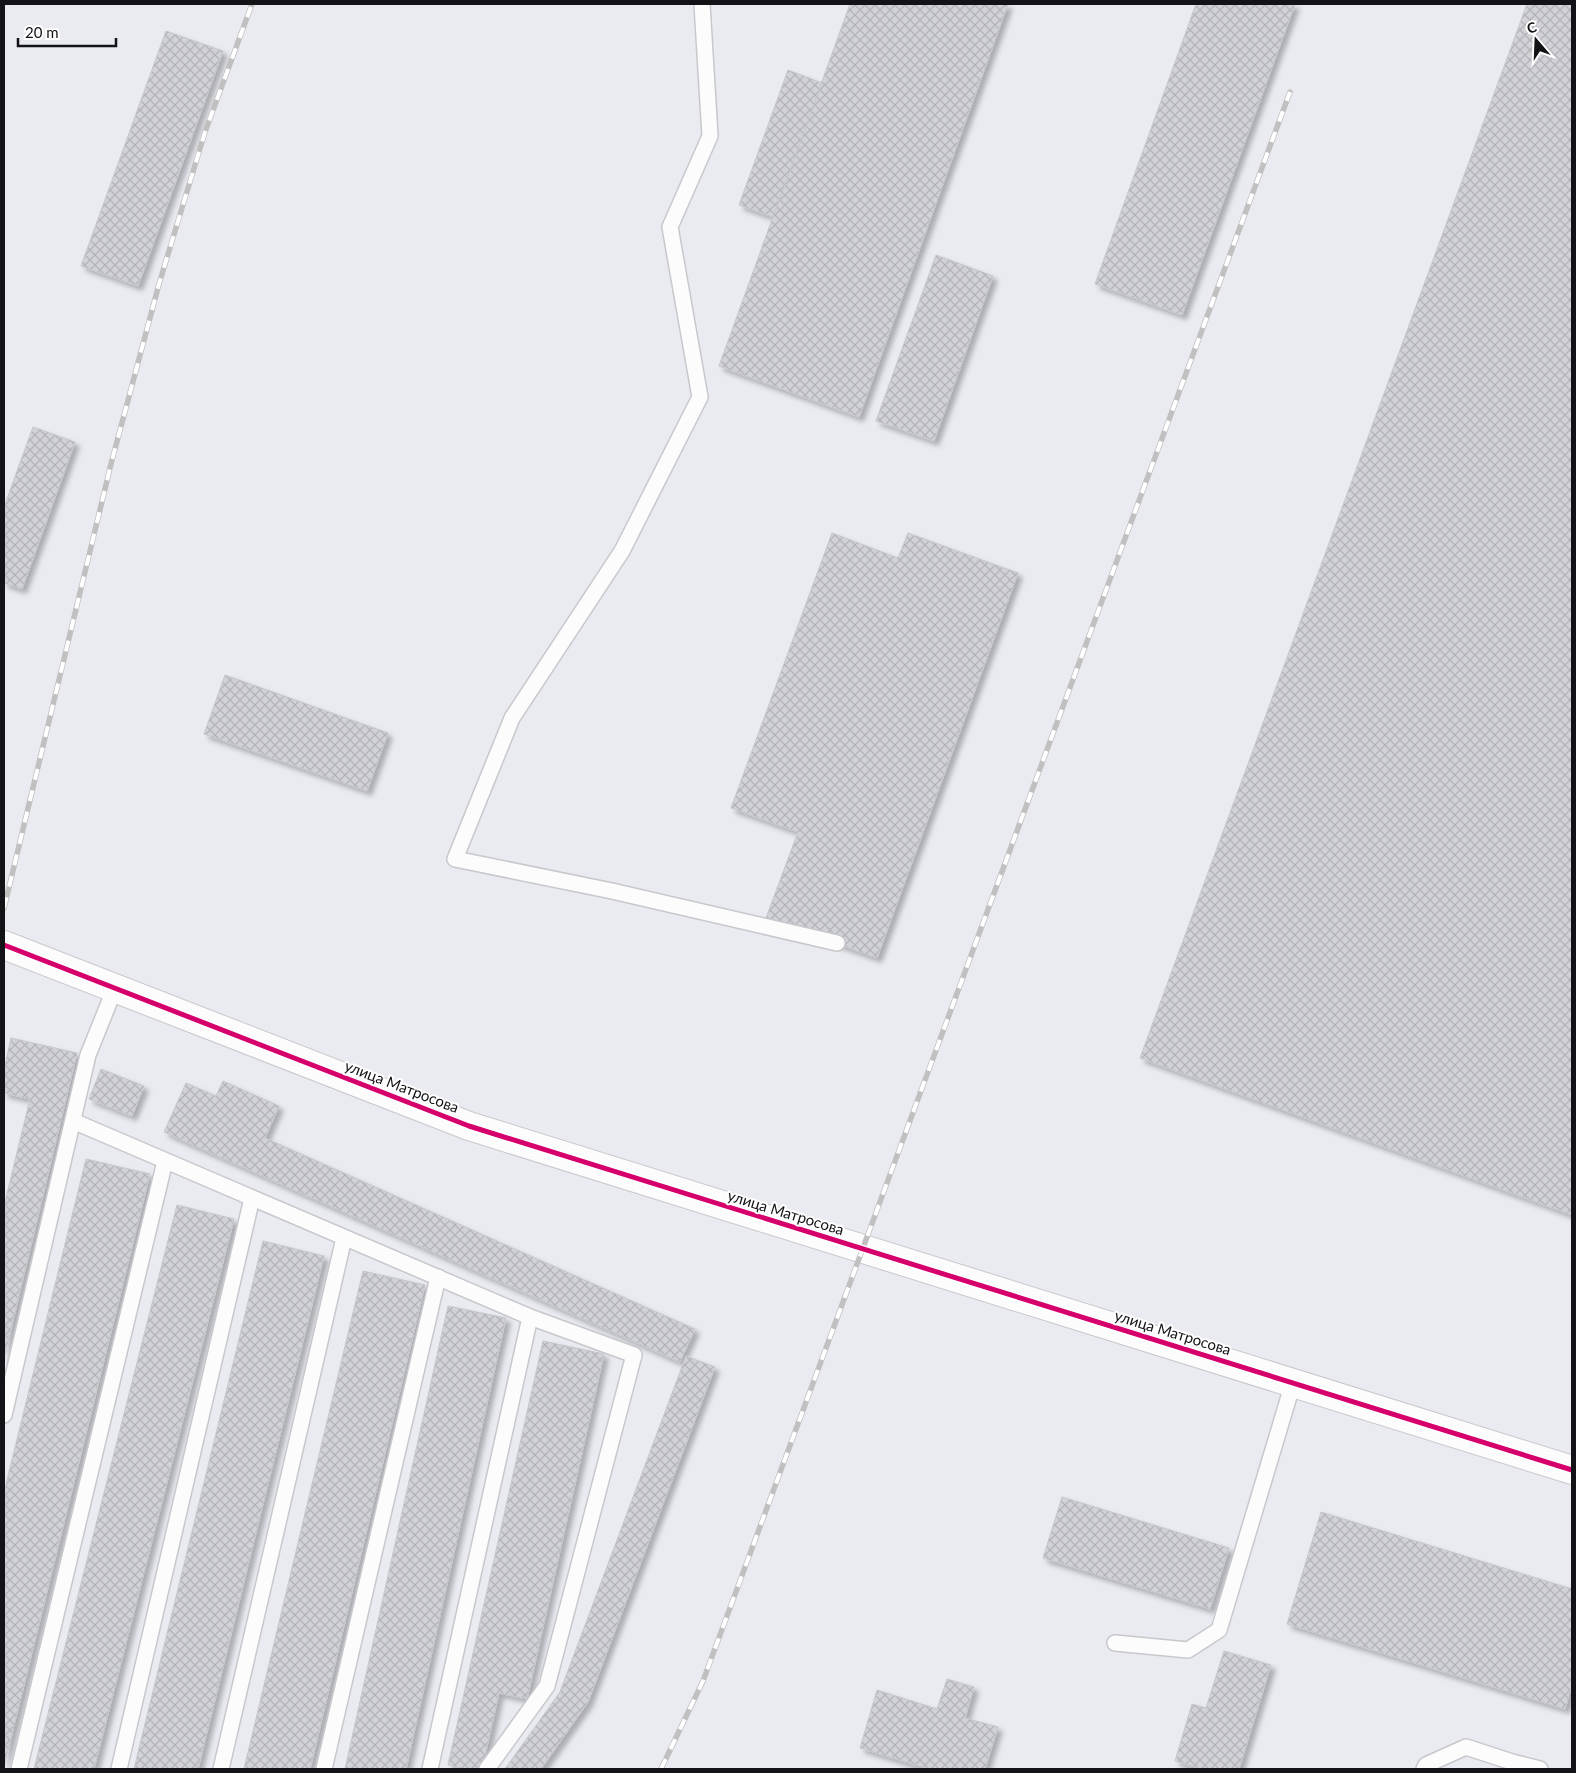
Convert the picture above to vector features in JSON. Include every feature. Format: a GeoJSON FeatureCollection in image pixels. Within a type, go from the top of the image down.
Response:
{"type":"FeatureCollection","features":[{"type":"Feature","properties":{"kind":"street","name":"улица Матросова"},"geometry":{"type":"LineString","coordinates":[[4,945],[469,1126],[1572,1470]]}},
{"type":"Feature","properties":{"kind":"lane"},"geometry":{"type":"LineString","coordinates":[[702,4],[710,136],[670,227],[700,397],[622,550],[512,718],[455,859],[612,891],[836,943]]}},
{"type":"Feature","properties":{"kind":"lane"},"geometry":{"type":"LineString","coordinates":[[4,1415],[88,1055],[115,988]]}},
{"type":"Feature","properties":{"kind":"lane"},"geometry":{"type":"LineString","coordinates":[[73,1121],[530,1317],[634,1355],[547,1686],[488,1769]]}},
{"type":"Feature","properties":{"kind":"lane"},"geometry":{"type":"LineString","coordinates":[[19,1769],[165,1161]]}},
{"type":"Feature","properties":{"kind":"lane"},"geometry":{"type":"LineString","coordinates":[[119,1769],[252,1198]]}},
{"type":"Feature","properties":{"kind":"lane"},"geometry":{"type":"LineString","coordinates":[[221,1769],[344,1238]]}},
{"type":"Feature","properties":{"kind":"lane"},"geometry":{"type":"LineString","coordinates":[[324,1769],[438,1278]]}},
{"type":"Feature","properties":{"kind":"lane"},"geometry":{"type":"LineString","coordinates":[[430,1769],[530,1317]]}},
{"type":"Feature","properties":{"kind":"lane"},"geometry":{"type":"LineString","coordinates":[[1115,1644],[1188,1650],[1219,1630],[1293,1383]]}},
{"type":"Feature","properties":{"kind":"lane"},"geometry":{"type":"LineString","coordinates":[[1424,1769],[1426,1764],[1466,1747],[1540,1769]]}},
{"type":"Feature","properties":{"kind":"building"},"geometry":{"type":"Polygon","coordinates":[[[850,4],[1008,4],[859,417],[719,366],[850,4]]]}},
{"type":"Feature","properties":{"kind":"building"},"geometry":{"type":"Polygon","coordinates":[[[1196,4],[1295,4],[1182,315],[1095,284],[1196,4]]]}},
{"type":"Feature","properties":{"kind":"building"},"geometry":{"type":"Polygon","coordinates":[[[1527,4],[1572,4],[1572,1215],[1140,1058],[1527,4]]]}},
{"type":"Feature","properties":{"kind":"building"},"geometry":{"type":"Polygon","coordinates":[[[166,31],[223,51],[138,286],[81,266],[166,31]]]}},
{"type":"Feature","properties":{"kind":"building"},"geometry":{"type":"Polygon","coordinates":[[[788,70],[822,83],[773,217],[739,205],[788,70]]]}},
{"type":"Feature","properties":{"kind":"building"},"geometry":{"type":"Polygon","coordinates":[[[936,255],[993,276],[934,441],[876,421],[936,255]]]}},
{"type":"Feature","properties":{"kind":"building"},"geometry":{"type":"Polygon","coordinates":[[[33,427],[75,442],[22,589],[4,583],[4,507],[33,427]]]}},
{"type":"Feature","properties":{"kind":"building"},"geometry":{"type":"Polygon","coordinates":[[[832,533],[898,558],[908,533],[1018,573],[877,958],[766,918],[798,832],[731,808],[832,533]]]}},
{"type":"Feature","properties":{"kind":"building"},"geometry":{"type":"Polygon","coordinates":[[[225,675],[388,733],[367,791],[204,734],[225,675]]]}},
{"type":"Feature","properties":{"kind":"building"},"geometry":{"type":"Polygon","coordinates":[[[11,1038],[77,1053],[4,1358],[4,1206],[30,1099],[4,1093],[4,1070],[11,1038]]]}},
{"type":"Feature","properties":{"kind":"building"},"geometry":{"type":"Polygon","coordinates":[[[101,1069],[144,1086],[132,1116],[89,1099],[101,1069]]]}},
{"type":"Feature","properties":{"kind":"building"},"geometry":{"type":"Polygon","coordinates":[[[223,1081],[279,1106],[265,1138],[695,1329],[680,1362],[164,1132],[186,1083],[216,1096],[223,1081]]]}},
{"type":"Feature","properties":{"kind":"building"},"geometry":{"type":"Polygon","coordinates":[[[86,1159],[150,1174],[4,1766],[4,1492],[86,1159]]]}},
{"type":"Feature","properties":{"kind":"building"},"geometry":{"type":"Polygon","coordinates":[[[177,1205],[234,1219],[94,1769],[34,1769],[177,1205]]]}},
{"type":"Feature","properties":{"kind":"building"},"geometry":{"type":"Polygon","coordinates":[[[263,1241],[324,1256],[198,1769],[134,1769],[263,1241]]]}},
{"type":"Feature","properties":{"kind":"building"},"geometry":{"type":"Polygon","coordinates":[[[363,1271],[425,1285],[310,1769],[244,1769],[363,1271]]]}},
{"type":"Feature","properties":{"kind":"building"},"geometry":{"type":"Polygon","coordinates":[[[448,1306],[506,1318],[406,1769],[345,1769],[448,1306]]]}},
{"type":"Feature","properties":{"kind":"building"},"geometry":{"type":"Polygon","coordinates":[[[543,1341],[604,1354],[527,1699],[499,1693],[482,1769],[467,1769],[448,1765],[543,1341]]]}},
{"type":"Feature","properties":{"kind":"building"},"geometry":{"type":"Polygon","coordinates":[[[686,1356],[715,1367],[588,1702],[541,1769],[505,1769],[560,1692],[686,1356]]]}},
{"type":"Feature","properties":{"kind":"building"},"geometry":{"type":"Polygon","coordinates":[[[1062,1497],[1229,1548],[1210,1609],[1043,1558],[1062,1497]]]}},
{"type":"Feature","properties":{"kind":"building"},"geometry":{"type":"Polygon","coordinates":[[[1321,1512],[1572,1589],[1572,1685],[1565,1709],[1287,1624],[1321,1512]]]}},
{"type":"Feature","properties":{"kind":"building"},"geometry":{"type":"Polygon","coordinates":[[[1224,1651],[1271,1665],[1239,1769],[1202,1769],[1175,1761],[1192,1704],[1206,1708],[1224,1651]]]}},
{"type":"Feature","properties":{"kind":"building"},"geometry":{"type":"Polygon","coordinates":[[[947,1679],[974,1687],[965,1718],[998,1727],[985,1769],[929,1769],[860,1748],[877,1690],[937,1709],[947,1679]]]}},
{"type":"Feature","properties":{"kind":"railway"},"geometry":{"type":"LineString","coordinates":[[4,908],[111,464],[159,284],[205,132],[252,4]]}},
{"type":"Feature","properties":{"kind":"railway"},"geometry":{"type":"LineString","coordinates":[[661,1769],[703,1681],[1290,92]]}},
{"type":"Feature","properties":{"kind":"cycle path"},"geometry":{"type":"LineString","coordinates":[[4,945],[469,1126],[1572,1470]]}}]}
